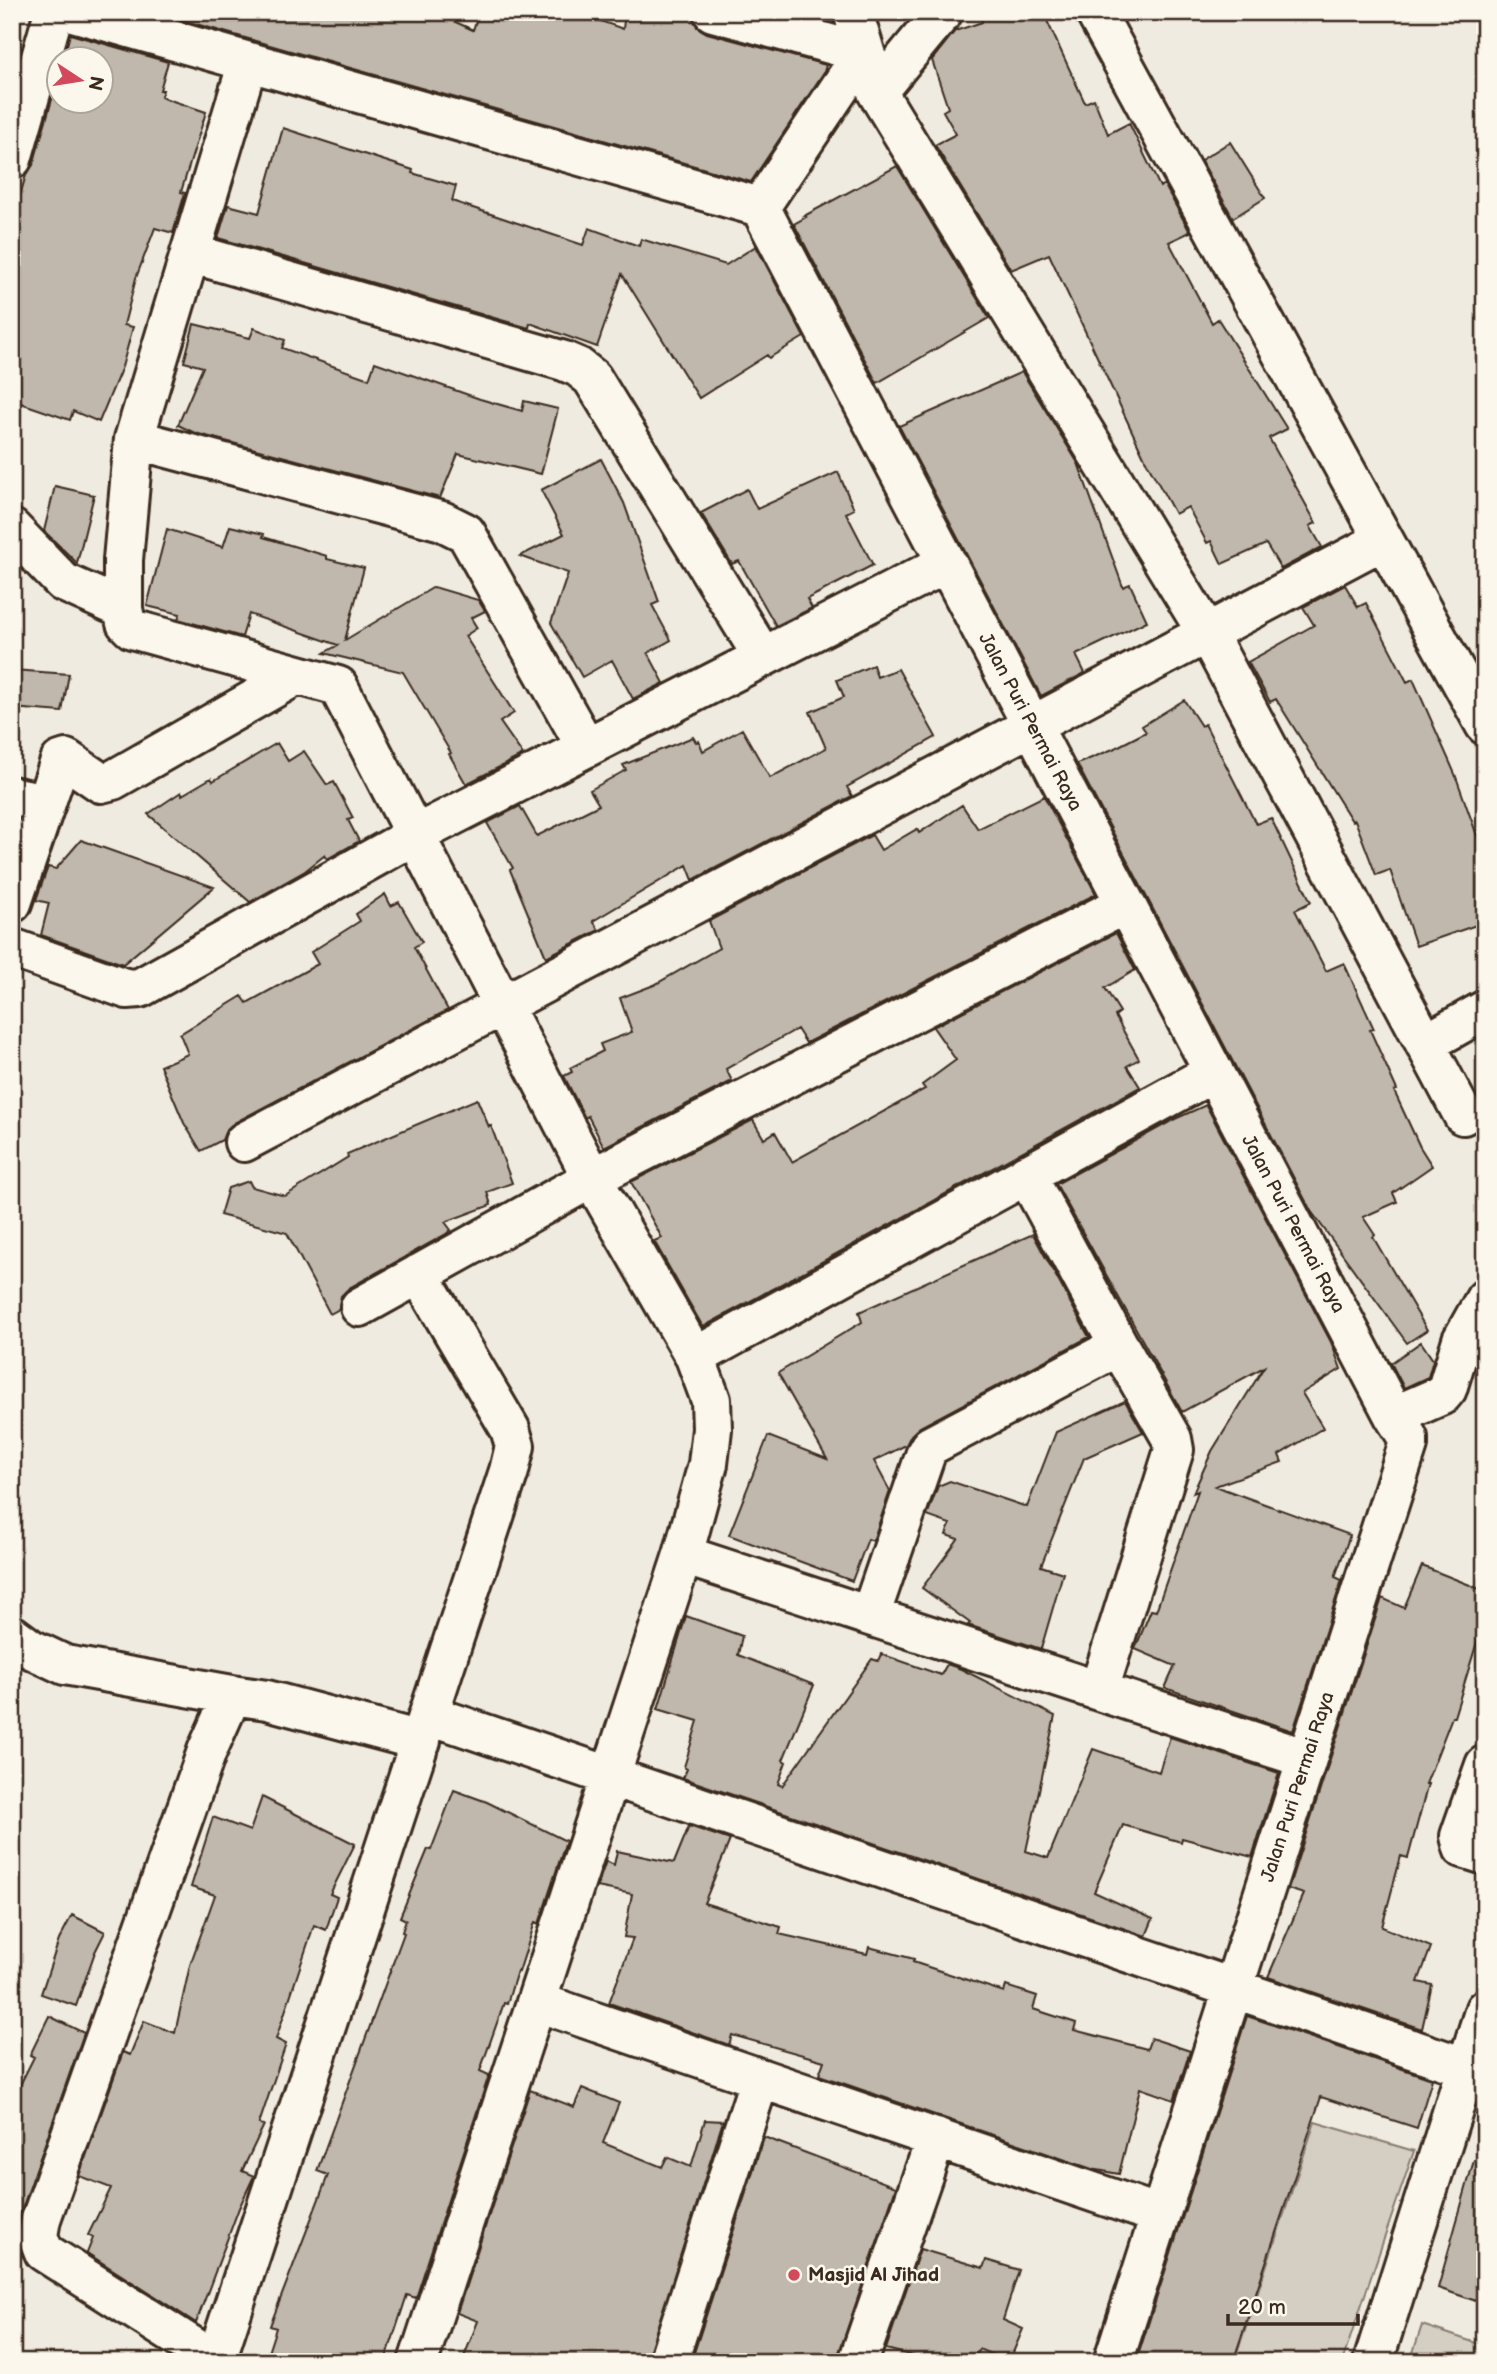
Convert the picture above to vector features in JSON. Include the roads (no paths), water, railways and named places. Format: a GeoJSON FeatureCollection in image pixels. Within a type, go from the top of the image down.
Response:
{"type":"FeatureCollection","features":[{"type":"Feature","properties":{"kind":"street"},"geometry":{"type":"LineString","coordinates":[[12,159],[54,12]]}},
{"type":"Feature","properties":{"kind":"street"},"geometry":{"type":"LineString","coordinates":[[74,12],[760,207],[863,53]]}},
{"type":"Feature","properties":{"kind":"street"},"geometry":{"type":"LineString","coordinates":[[713,12],[863,53]]}},
{"type":"Feature","properties":{"kind":"street"},"geometry":{"type":"LineString","coordinates":[[853,12],[863,53],[877,92],[1207,633],[1463,1115]]}},
{"type":"Feature","properties":{"kind":"street"},"geometry":{"type":"LineString","coordinates":[[877,92],[943,12]]}},
{"type":"Feature","properties":{"kind":"street"},"geometry":{"type":"LineString","coordinates":[[1095,12],[1383,540],[1467,661],[1485,725]]}},
{"type":"Feature","properties":{"kind":"street"},"geometry":{"type":"LineString","coordinates":[[248,62],[134,439],[123,560],[123,609],[126,623],[132,629],[338,686],[592,1178],[695,1357],[711,1400],[712,1429],[708,1464],[683,1555],[418,2362]]}},
{"type":"Feature","properties":{"kind":"street","name":"Jalan Puri Permai Raya"},"geometry":{"type":"LineString","coordinates":[[760,207],[1394,1416],[1408,1438],[1408,1445],[1113,2362]]}},
{"type":"Feature","properties":{"kind":"street"},"geometry":{"type":"LineString","coordinates":[[190,253],[578,367],[592,379],[763,657]]}},
{"type":"Feature","properties":{"kind":"street"},"geometry":{"type":"LineString","coordinates":[[134,439],[442,521],[466,533],[586,747]]}},
{"type":"Feature","properties":{"kind":"street"},"geometry":{"type":"LineString","coordinates":[[12,529],[62,582],[123,609]]}},
{"type":"Feature","properties":{"kind":"street"},"geometry":{"type":"LineString","coordinates":[[244,1142],[1383,540]]}},
{"type":"Feature","properties":{"kind":"street"},"geometry":{"type":"LineString","coordinates":[[12,948],[127,989],[140,988],[415,835],[947,563]]}},
{"type":"Feature","properties":{"kind":"street"},"geometry":{"type":"LineString","coordinates":[[12,904],[29,800],[60,761],[63,759],[101,783],[114,780],[297,675]]}},
{"type":"Feature","properties":{"kind":"street"},"geometry":{"type":"LineString","coordinates":[[360,1307],[592,1178],[1125,904]]}},
{"type":"Feature","properties":{"kind":"street"},"geometry":{"type":"LineString","coordinates":[[1425,1044],[1485,1010]]}},
{"type":"Feature","properties":{"kind":"street"},"geometry":{"type":"LineString","coordinates":[[695,1357],[1214,1072]]}},
{"type":"Feature","properties":{"kind":"street"},"geometry":{"type":"LineString","coordinates":[[1026,1174],[1172,1439],[1174,1450],[1099,1690]]}},
{"type":"Feature","properties":{"kind":"street"},"geometry":{"type":"LineString","coordinates":[[232,1695],[208,1751],[41,2218],[38,2236],[44,2252],[216,2361],[426,1728],[515,1446],[510,1429],[419,1274]]}},
{"type":"Feature","properties":{"kind":"street"},"geometry":{"type":"LineString","coordinates":[[1394,1416],[1442,1395],[1447,1389],[1462,1340],[1485,1299]]}},
{"type":"Feature","properties":{"kind":"street"},"geometry":{"type":"LineString","coordinates":[[870,1616],[930,1446],[1119,1346]]}},
{"type":"Feature","properties":{"kind":"street"},"geometry":{"type":"LineString","coordinates":[[683,1555],[1307,1759]]}},
{"type":"Feature","properties":{"kind":"street"},"geometry":{"type":"LineString","coordinates":[[12,1635],[65,1665],[426,1728],[611,1776],[1476,2070]]}},
{"type":"Feature","properties":{"kind":"street"},"geometry":{"type":"LineString","coordinates":[[1485,1765],[1460,1836],[1463,1848],[1485,1855]]}},
{"type":"Feature","properties":{"kind":"street"},"geometry":{"type":"LineString","coordinates":[[537,2002],[1160,2215]]}},
{"type":"Feature","properties":{"kind":"street"},"geometry":{"type":"LineString","coordinates":[[1373,2362],[1476,2070],[1485,2009]]}},
{"type":"Feature","properties":{"kind":"street"},"geometry":{"type":"LineString","coordinates":[[668,2362],[760,2078]]}},
{"type":"Feature","properties":{"kind":"street"},"geometry":{"type":"LineString","coordinates":[[858,2362],[936,2138]]}},
{"type":"Feature","properties":{"kind":"waterway"},"geometry":{"type":"LineString","coordinates":[[12,2251],[39,2257]]}},
{"type":"Feature","properties":{"kind":"place","name":"Masjid Al Jihad"},"geometry":{"type":"Point","coordinates":[794,2275]}}]}
